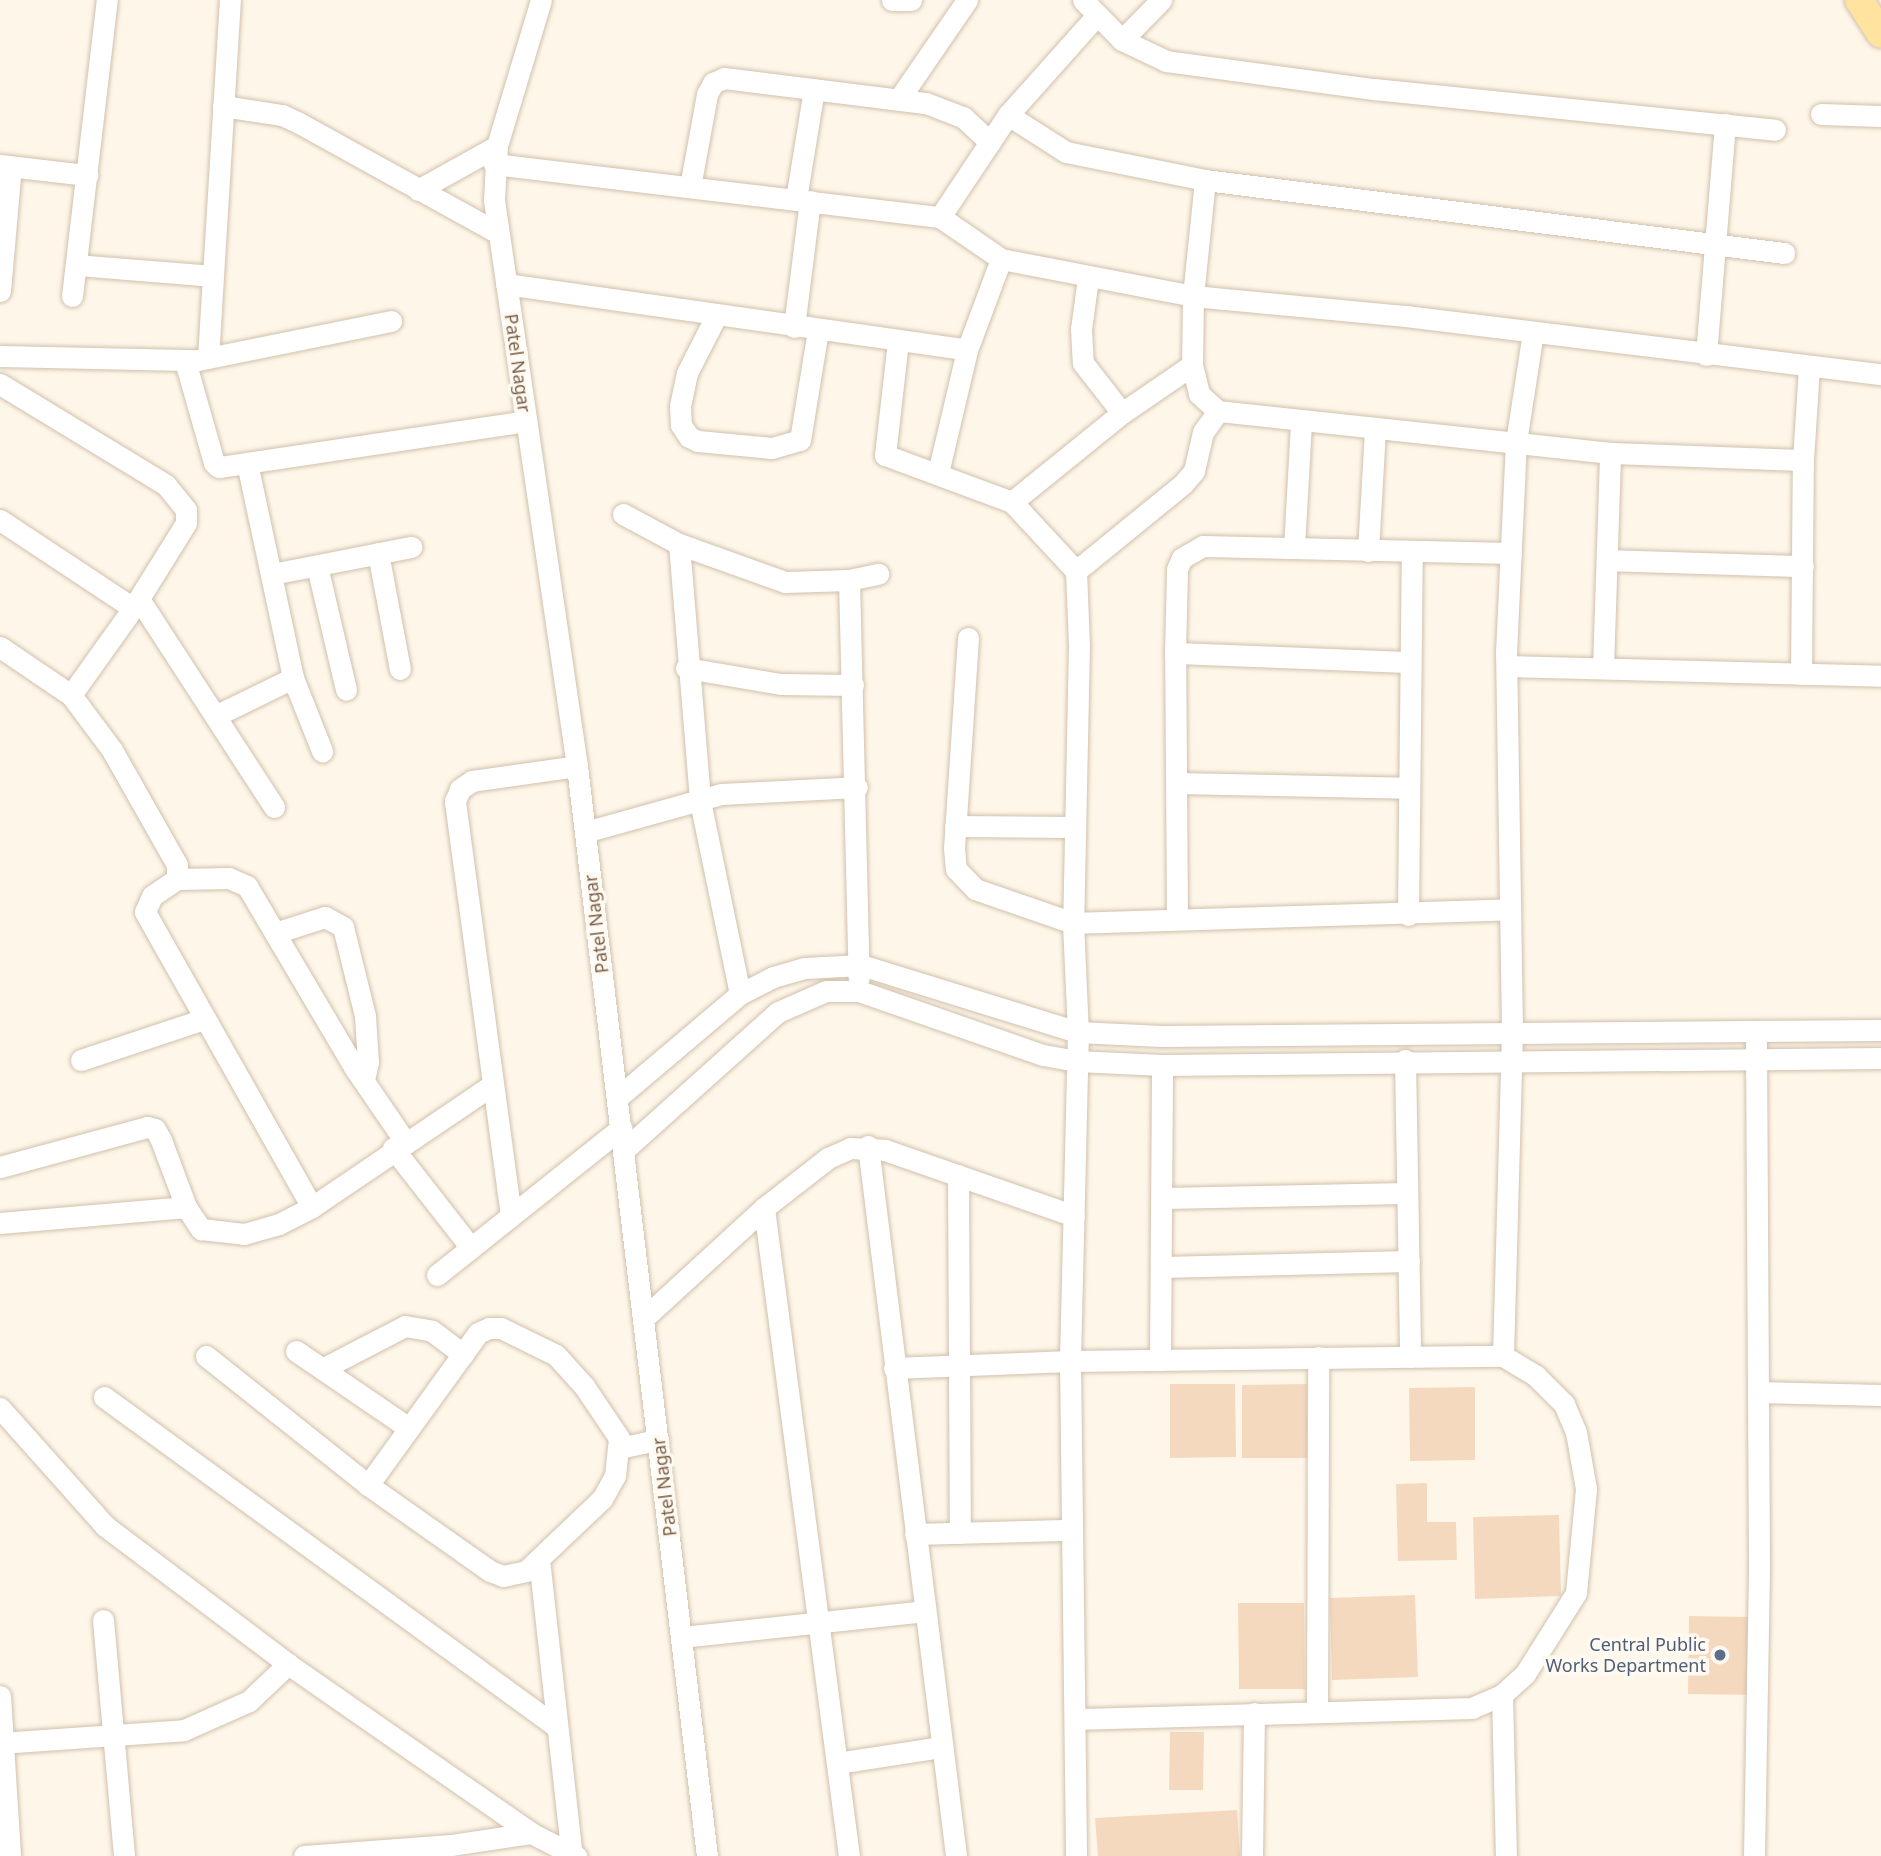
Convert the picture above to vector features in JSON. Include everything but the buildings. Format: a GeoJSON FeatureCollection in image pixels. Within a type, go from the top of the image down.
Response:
{"type":"FeatureCollection","features":[{"type":"Feature","properties":{"kind":"main road"},"geometry":{"type":"LineString","coordinates":[[1859,0],[1881,34]]}},
{"type":"Feature","properties":{"kind":"street"},"geometry":{"type":"LineString","coordinates":[[72,296],[107,0]]}},
{"type":"Feature","properties":{"kind":"street"},"geometry":{"type":"LineString","coordinates":[[208,358],[230,0]]}},
{"type":"Feature","properties":{"kind":"street","name":"Patel Nagar"},"geometry":{"type":"LineString","coordinates":[[541,0],[496,155],[498,233],[577,766],[708,1856]]}},
{"type":"Feature","properties":{"kind":"street"},"geometry":{"type":"LineString","coordinates":[[892,0],[911,0]]}},
{"type":"Feature","properties":{"kind":"street"},"geometry":{"type":"LineString","coordinates":[[899,99],[967,0]]}},
{"type":"Feature","properties":{"kind":"street"},"geometry":{"type":"LineString","coordinates":[[1122,40],[1161,0]]}},
{"type":"Feature","properties":{"kind":"street"},"geometry":{"type":"LineString","coordinates":[[940,217],[1008,115],[1090,7],[1122,40],[1166,61],[1374,89],[1775,130]]}},
{"type":"Feature","properties":{"kind":"street"},"geometry":{"type":"LineString","coordinates":[[690,187],[713,83],[724,78],[899,99],[943,107],[963,117],[990,142]]}},
{"type":"Feature","properties":{"kind":"street"},"geometry":{"type":"LineString","coordinates":[[794,327],[814,89]]}},
{"type":"Feature","properties":{"kind":"street"},"geometry":{"type":"LineString","coordinates":[[223,106],[282,115],[498,233]]}},
{"type":"Feature","properties":{"kind":"street"},"geometry":{"type":"LineString","coordinates":[[1821,114],[1881,116]]}},
{"type":"Feature","properties":{"kind":"street"},"geometry":{"type":"LineString","coordinates":[[1008,115],[1066,152],[1205,180],[1784,253]]}},
{"type":"Feature","properties":{"kind":"street"},"geometry":{"type":"LineString","coordinates":[[1706,355],[1718,244],[1725,124]]}},
{"type":"Feature","properties":{"kind":"street"},"geometry":{"type":"LineString","coordinates":[[418,190],[496,155],[690,187],[940,217],[1001,259],[1088,278],[1193,296],[1533,332],[1809,368],[1881,374]]}},
{"type":"Feature","properties":{"kind":"street"},"geometry":{"type":"LineString","coordinates":[[0,292],[5,166],[87,175]]}},
{"type":"Feature","properties":{"kind":"street"},"geometry":{"type":"LineString","coordinates":[[1205,180],[1193,296],[1192,366],[1199,394],[1218,411],[1610,453],[1803,460]]}},
{"type":"Feature","properties":{"kind":"street"},"geometry":{"type":"LineString","coordinates":[[938,473],[967,351],[1001,259]]}},
{"type":"Feature","properties":{"kind":"street"},"geometry":{"type":"LineString","coordinates":[[76,265],[213,276]]}},
{"type":"Feature","properties":{"kind":"street"},"geometry":{"type":"LineString","coordinates":[[1088,278],[1081,329],[1083,363],[1122,413]]}},
{"type":"Feature","properties":{"kind":"street"},"geometry":{"type":"LineString","coordinates":[[506,284],[967,351]]}},
{"type":"Feature","properties":{"kind":"street"},"geometry":{"type":"LineString","coordinates":[[716,316],[687,373],[680,406],[681,425],[689,437],[698,441],[772,448],[800,440],[818,330]]}},
{"type":"Feature","properties":{"kind":"street"},"geometry":{"type":"LineString","coordinates":[[0,356],[185,361],[390,321]]}},
{"type":"Feature","properties":{"kind":"street"},"geometry":{"type":"LineString","coordinates":[[1503,1356],[1512,1030],[1507,666],[1516,442],[1533,332]]}},
{"type":"Feature","properties":{"kind":"street"},"geometry":{"type":"LineString","coordinates":[[898,341],[885,454],[890,460],[938,473],[1013,502],[1076,571],[1079,645],[1073,923],[1078,1032],[1070,1360],[1076,1856]]}},
{"type":"Feature","properties":{"kind":"street"},"geometry":{"type":"LineString","coordinates":[[185,361],[214,463],[226,467],[526,421]]}},
{"type":"Feature","properties":{"kind":"street"},"geometry":{"type":"LineString","coordinates":[[1013,502],[1122,413],[1192,366]]}},
{"type":"Feature","properties":{"kind":"street"},"geometry":{"type":"LineString","coordinates":[[1801,674],[1803,460],[1809,368]]}},
{"type":"Feature","properties":{"kind":"street"},"geometry":{"type":"LineString","coordinates":[[0,384],[178,496],[186,510],[186,523],[136,603],[71,695]]}},
{"type":"Feature","properties":{"kind":"street"},"geometry":{"type":"LineString","coordinates":[[1076,571],[1183,484],[1194,471],[1203,432],[1218,411]]}},
{"type":"Feature","properties":{"kind":"street"},"geometry":{"type":"LineString","coordinates":[[1294,548],[1301,421]]}},
{"type":"Feature","properties":{"kind":"street"},"geometry":{"type":"LineString","coordinates":[[1368,551],[1375,428]]}},
{"type":"Feature","properties":{"kind":"street"},"geometry":{"type":"LineString","coordinates":[[1602,668],[1610,453]]}},
{"type":"Feature","properties":{"kind":"street"},"geometry":{"type":"LineString","coordinates":[[247,463],[293,678],[323,751]]}},
{"type":"Feature","properties":{"kind":"street"},"geometry":{"type":"LineString","coordinates":[[623,514],[679,544],[785,582],[849,580],[878,574]]}},
{"type":"Feature","properties":{"kind":"street"},"geometry":{"type":"LineString","coordinates":[[0,520],[136,603],[215,716],[274,807]]}},
{"type":"Feature","properties":{"kind":"street"},"geometry":{"type":"LineString","coordinates":[[679,544],[686,668],[700,801],[740,994]]}},
{"type":"Feature","properties":{"kind":"street"},"geometry":{"type":"LineString","coordinates":[[1177,917],[1177,569],[1190,550],[1203,545],[1511,553]]}},
{"type":"Feature","properties":{"kind":"street"},"geometry":{"type":"LineString","coordinates":[[272,574],[411,547]]}},
{"type":"Feature","properties":{"kind":"street"},"geometry":{"type":"LineString","coordinates":[[1408,915],[1412,551]]}},
{"type":"Feature","properties":{"kind":"street"},"geometry":{"type":"LineString","coordinates":[[378,553],[400,669]]}},
{"type":"Feature","properties":{"kind":"street"},"geometry":{"type":"LineString","coordinates":[[1607,560],[1803,566]]}},
{"type":"Feature","properties":{"kind":"street"},"geometry":{"type":"LineString","coordinates":[[317,566],[346,690]]}},
{"type":"Feature","properties":{"kind":"street"},"geometry":{"type":"LineString","coordinates":[[849,580],[857,787],[859,991]]}},
{"type":"Feature","properties":{"kind":"street"},"geometry":{"type":"LineString","coordinates":[[968,638],[956,826],[956,869],[961,879],[975,889],[1073,923],[1177,917],[1408,915],[1510,909]]}},
{"type":"Feature","properties":{"kind":"street"},"geometry":{"type":"LineString","coordinates":[[0,647],[71,695],[112,750],[177,865],[177,879]]}},
{"type":"Feature","properties":{"kind":"street"},"geometry":{"type":"LineString","coordinates":[[1175,653],[1409,662]]}},
{"type":"Feature","properties":{"kind":"street"},"geometry":{"type":"LineString","coordinates":[[1507,666],[1881,676]]}},
{"type":"Feature","properties":{"kind":"street"},"geometry":{"type":"LineString","coordinates":[[686,668],[782,684],[853,685]]}},
{"type":"Feature","properties":{"kind":"street"},"geometry":{"type":"LineString","coordinates":[[215,716],[293,678]]}},
{"type":"Feature","properties":{"kind":"street"},"geometry":{"type":"LineString","coordinates":[[511,1216],[491,1086],[455,801],[460,789],[472,781],[577,766]]}},
{"type":"Feature","properties":{"kind":"street"},"geometry":{"type":"LineString","coordinates":[[1176,783],[1409,788]]}},
{"type":"Feature","properties":{"kind":"street"},"geometry":{"type":"LineString","coordinates":[[585,832],[720,794],[857,787]]}},
{"type":"Feature","properties":{"kind":"street"},"geometry":{"type":"LineString","coordinates":[[956,826],[1075,827]]}},
{"type":"Feature","properties":{"kind":"street"},"geometry":{"type":"LineString","coordinates":[[312,1207],[145,912],[152,896],[177,879],[238,880],[278,932],[399,1144],[471,1248]]}},
{"type":"Feature","properties":{"kind":"street"},"geometry":{"type":"LineString","coordinates":[[278,932],[325,917],[343,927],[365,1016],[368,1054],[364,1079]]}},
{"type":"Feature","properties":{"kind":"street"},"geometry":{"type":"LineString","coordinates":[[617,1098],[740,994],[774,977],[805,968],[860,965],[1078,1032],[1161,1036],[1512,1030],[1881,1030]]}},
{"type":"Feature","properties":{"kind":"street"},"geometry":{"type":"LineString","coordinates":[[624,1150],[778,1012],[827,990],[859,991],[1043,1055],[1077,1061],[1162,1065],[1405,1060],[1881,1058]]}},
{"type":"Feature","properties":{"kind":"street"},"geometry":{"type":"LineString","coordinates":[[81,1060],[204,1018]]}},
{"type":"Feature","properties":{"kind":"street"},"geometry":{"type":"LineString","coordinates":[[1754,1856],[1758,1392],[1756,1028]]}},
{"type":"Feature","properties":{"kind":"street"},"geometry":{"type":"LineString","coordinates":[[1405,1060],[1410,1357]]}},
{"type":"Feature","properties":{"kind":"street"},"geometry":{"type":"LineString","coordinates":[[1160,1360],[1162,1065]]}},
{"type":"Feature","properties":{"kind":"street"},"geometry":{"type":"LineString","coordinates":[[0,1167],[147,1127],[155,1129],[186,1207],[201,1229],[230,1234],[279,1224],[312,1207],[399,1144],[491,1086]]}},
{"type":"Feature","properties":{"kind":"street"},"geometry":{"type":"LineString","coordinates":[[437,1275],[621,1128]]}},
{"type":"Feature","properties":{"kind":"street"},"geometry":{"type":"LineString","coordinates":[[644,1318],[764,1208],[828,1158],[869,1146],[1074,1216]]}},
{"type":"Feature","properties":{"kind":"street"},"geometry":{"type":"LineString","coordinates":[[869,1146],[894,1368],[956,1856]]}},
{"type":"Feature","properties":{"kind":"street"},"geometry":{"type":"LineString","coordinates":[[958,1175],[960,1533]]}},
{"type":"Feature","properties":{"kind":"street"},"geometry":{"type":"LineString","coordinates":[[1163,1198],[1406,1194]]}},
{"type":"Feature","properties":{"kind":"street"},"geometry":{"type":"LineString","coordinates":[[0,1223],[186,1207]]}},
{"type":"Feature","properties":{"kind":"street"},"geometry":{"type":"LineString","coordinates":[[764,1208],[849,1856]]}},
{"type":"Feature","properties":{"kind":"street"},"geometry":{"type":"LineString","coordinates":[[1161,1267],[1409,1261]]}},
{"type":"Feature","properties":{"kind":"street"},"geometry":{"type":"LineString","coordinates":[[322,1369],[405,1326],[432,1331],[463,1354]]}},
{"type":"Feature","properties":{"kind":"street"},"geometry":{"type":"LineString","coordinates":[[206,1356],[368,1485],[490,1571],[515,1576],[538,1559],[602,1499],[614,1476],[619,1448],[608,1419],[556,1355],[501,1328],[478,1333],[368,1485]]}},
{"type":"Feature","properties":{"kind":"street"},"geometry":{"type":"LineString","coordinates":[[296,1351],[410,1428]]}},
{"type":"Feature","properties":{"kind":"street"},"geometry":{"type":"LineString","coordinates":[[894,1368],[1070,1360],[1503,1356],[1536,1376],[1564,1404],[1576,1432],[1586,1489],[1576,1593],[1525,1674],[1502,1695],[1472,1708],[1074,1719]]}},
{"type":"Feature","properties":{"kind":"street"},"geometry":{"type":"LineString","coordinates":[[1317,1712],[1318,1357]]}},
{"type":"Feature","properties":{"kind":"street"},"geometry":{"type":"LineString","coordinates":[[1758,1392],[1881,1395]]}},
{"type":"Feature","properties":{"kind":"street"},"geometry":{"type":"LineString","coordinates":[[104,1397],[557,1727]]}},
{"type":"Feature","properties":{"kind":"street"},"geometry":{"type":"LineString","coordinates":[[0,1408],[105,1526],[288,1664],[531,1833],[573,1855]]}},
{"type":"Feature","properties":{"kind":"street"},"geometry":{"type":"LineString","coordinates":[[619,1448],[658,1440]]}},
{"type":"Feature","properties":{"kind":"street"},"geometry":{"type":"LineString","coordinates":[[915,1534],[1072,1530]]}},
{"type":"Feature","properties":{"kind":"street"},"geometry":{"type":"LineString","coordinates":[[538,1559],[573,1855]]}},
{"type":"Feature","properties":{"kind":"street"},"geometry":{"type":"LineString","coordinates":[[682,1637],[925,1611]]}},
{"type":"Feature","properties":{"kind":"street"},"geometry":{"type":"LineString","coordinates":[[103,1620],[124,1856]]}},
{"type":"Feature","properties":{"kind":"street"},"geometry":{"type":"LineString","coordinates":[[1,1743],[184,1730],[214,1720],[249,1701],[288,1664]]}},
{"type":"Feature","properties":{"kind":"street"},"geometry":{"type":"LineString","coordinates":[[1502,1695],[1506,1856]]}},
{"type":"Feature","properties":{"kind":"street"},"geometry":{"type":"LineString","coordinates":[[0,1696],[10,1856]]}},
{"type":"Feature","properties":{"kind":"street"},"geometry":{"type":"LineString","coordinates":[[1252,1856],[1254,1713]]}},
{"type":"Feature","properties":{"kind":"street"},"geometry":{"type":"LineString","coordinates":[[837,1763],[942,1747]]}},
{"type":"Feature","properties":{"kind":"street"},"geometry":{"type":"LineString","coordinates":[[304,1856],[451,1851],[531,1833]]}},
{"type":"Feature","properties":{"kind":"place","name":"Central Public Works Department"},"geometry":{"type":"Point","coordinates":[1720,1655]}}]}
